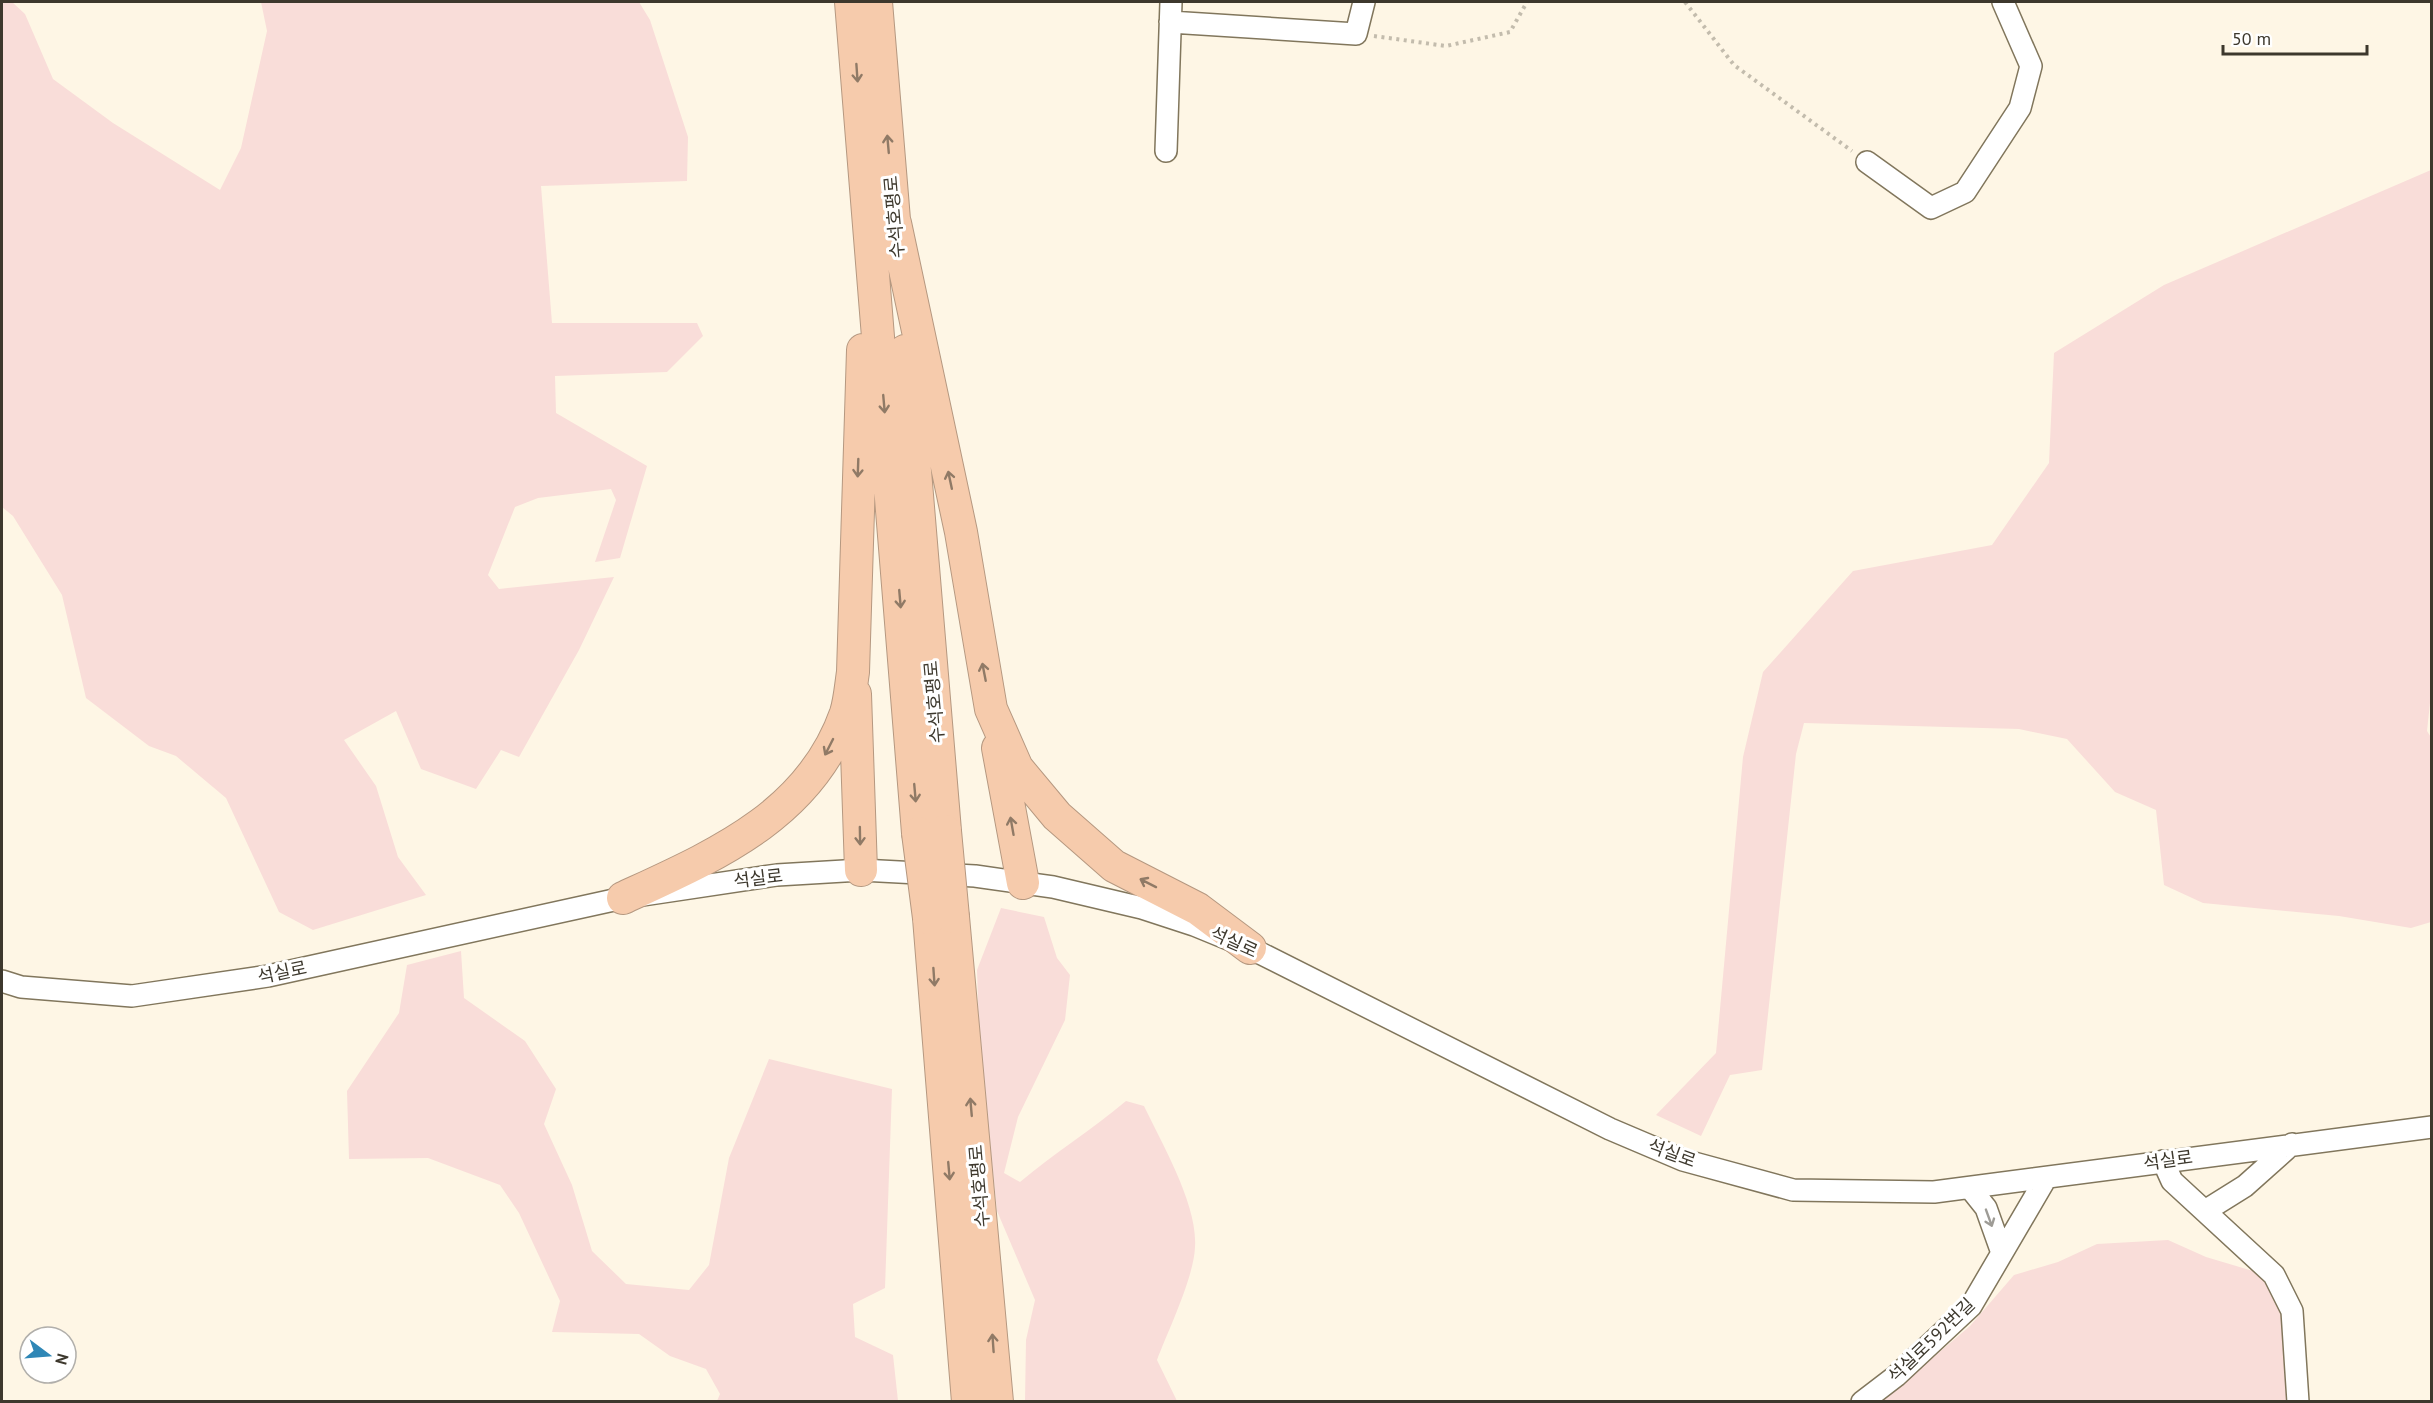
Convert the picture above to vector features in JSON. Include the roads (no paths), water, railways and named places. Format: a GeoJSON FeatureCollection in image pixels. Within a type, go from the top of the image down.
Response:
{"type":"FeatureCollection","features":[{"type":"Feature","properties":{"kind":"highway","name":"수석호평로"},"geometry":{"type":"LineString","coordinates":[[851,2],[882,222]]}},
{"type":"Feature","properties":{"kind":"highway","name":"수석호평로"},"geometry":{"type":"LineString","coordinates":[[876,2],[882,222],[932,832],[998,1401]]}},
{"type":"Feature","properties":{"kind":"highway"},"geometry":{"type":"LineString","coordinates":[[861,870],[857,717],[853,673],[858,479],[882,222]]}},
{"type":"Feature","properties":{"kind":"highway"},"geometry":{"type":"LineString","coordinates":[[882,222],[961,532],[1023,883]]}},
{"type":"Feature","properties":{"kind":"highway"},"geometry":{"type":"LineString","coordinates":[[623,898],[740,841],[796,793],[824,757],[846,712],[853,673]]}},
{"type":"Feature","properties":{"kind":"highway"},"geometry":{"type":"LineString","coordinates":[[991,709],[1017,768],[1057,816],[1114,866],[1198,909],[1250,948]]}},
{"type":"Feature","properties":{"kind":"highway","name":"수석호평로"},"geometry":{"type":"LineString","coordinates":[[941,918],[968,1401]]}},
{"type":"Feature","properties":{"kind":"street"},"geometry":{"type":"LineString","coordinates":[[1166,151],[1170,12],[1356,34],[1364,2]]}},
{"type":"Feature","properties":{"kind":"street"},"geometry":{"type":"LineString","coordinates":[[1867,162],[1931,208],[1965,192],[2020,108],[2031,66],[2003,2]]}},
{"type":"Feature","properties":{"kind":"street","name":"석실로"},"geometry":{"type":"LineString","coordinates":[[2,981],[21,987],[132,996],[268,976],[623,898],[777,875],[861,870],[975,876],[1023,883],[1142,908],[1194,925],[1250,948],[1610,1129],[1683,1160],[1793,1190],[1934,1192],[2432,1127]]}},
{"type":"Feature","properties":{"kind":"street"},"geometry":{"type":"LineString","coordinates":[[2205,1211],[2245,1186],[2292,1144]]}},
{"type":"Feature","properties":{"kind":"street"},"geometry":{"type":"LineString","coordinates":[[2163,1161],[2172,1181],[2274,1275],[2292,1311],[2298,1401]]}},
{"type":"Feature","properties":{"kind":"street","name":"석실로592번길"},"geometry":{"type":"LineString","coordinates":[[1862,1401],[1896,1376],[1971,1306],[2046,1178]]}},
{"type":"Feature","properties":{"kind":"street"},"geometry":{"type":"LineString","coordinates":[[1970,1188],[1986,1208],[2002,1253]]}}]}
